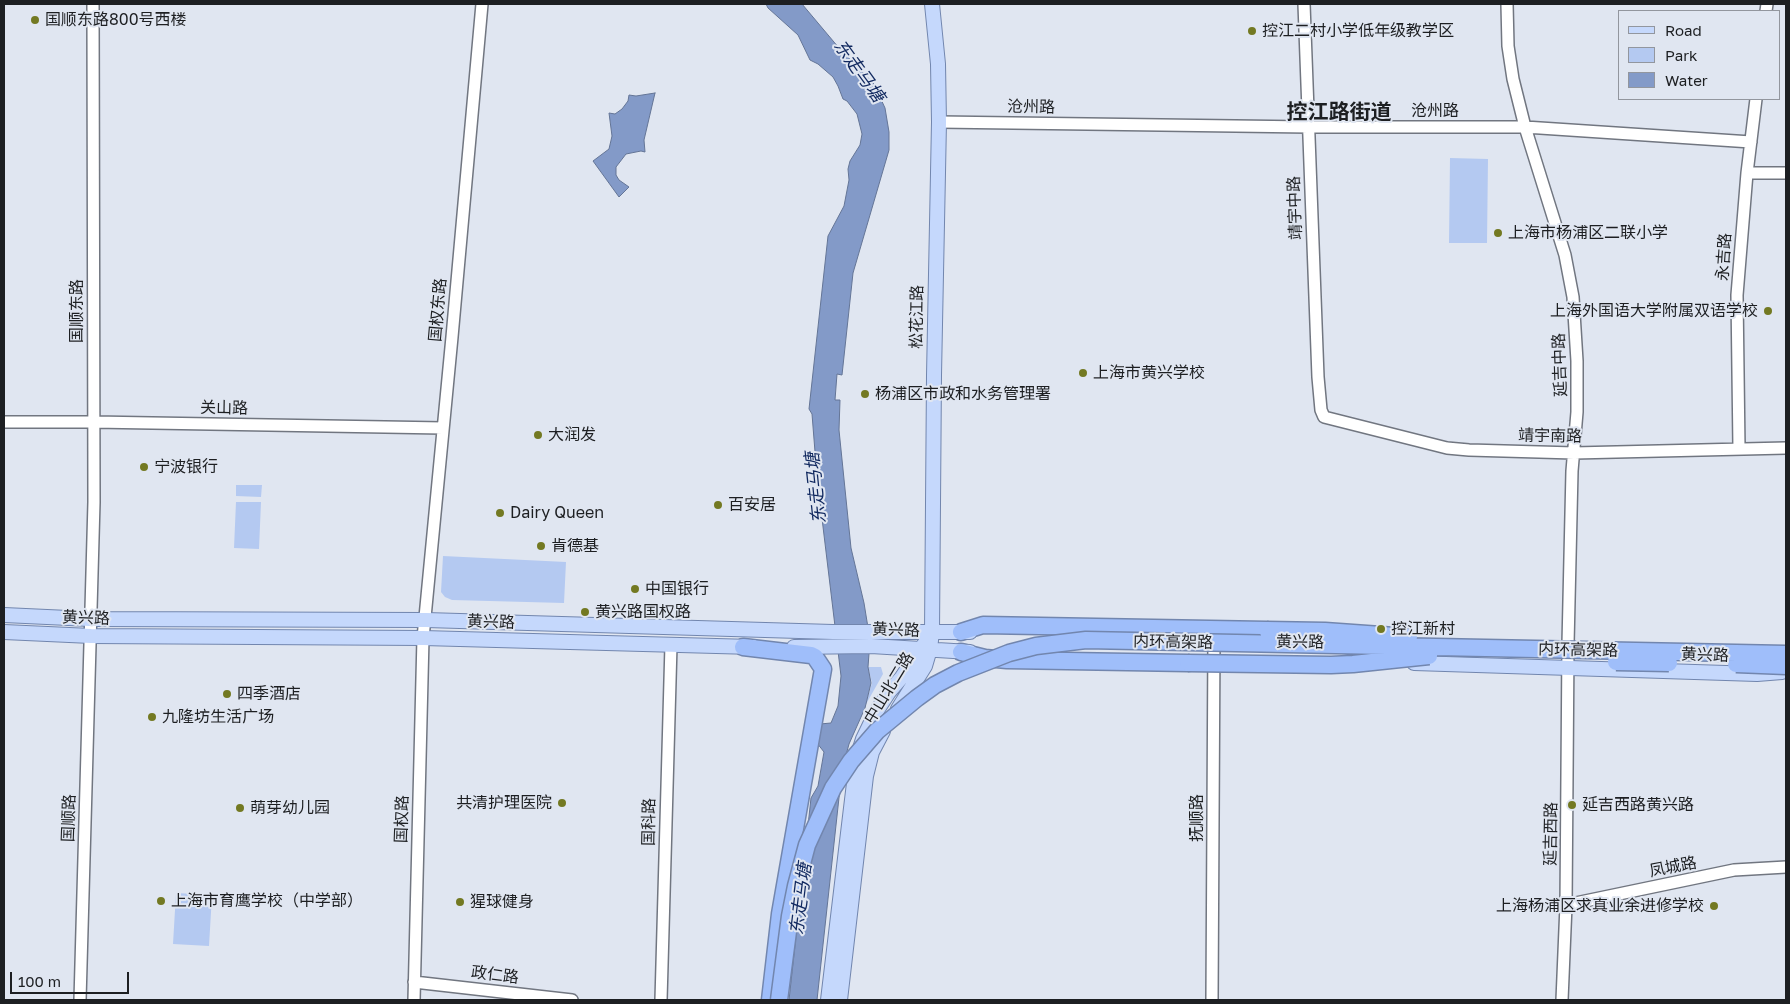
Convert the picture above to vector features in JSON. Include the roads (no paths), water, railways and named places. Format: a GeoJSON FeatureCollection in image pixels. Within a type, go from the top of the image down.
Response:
{"type":"FeatureCollection","features":[{"type":"Feature","properties":{"kind":"highway"},"geometry":{"type":"LineString","coordinates":[[962,632],[987,625],[1267,630],[1362,633],[1523,649]]}},
{"type":"Feature","properties":{"kind":"highway","name":"内环高架路"},"geometry":{"type":"LineString","coordinates":[[779,1000],[790,916],[807,845],[834,788],[851,761],[877,731],[917,698],[958,673],[1009,653],[1036,646],[1086,640],[1786,654]]}},
{"type":"Feature","properties":{"kind":"highway"},"geometry":{"type":"LineString","coordinates":[[743,646],[802,652],[815,657],[820,664],[823,674],[780,914],[770,1000]]}},
{"type":"Feature","properties":{"kind":"highway","name":"内环高架路"},"geometry":{"type":"LineString","coordinates":[[789,1000],[806,883],[818,844],[839,799],[861,765],[901,722],[926,703],[946,691],[1007,664],[1077,650],[1355,654],[1786,666]]}},
{"type":"Feature","properties":{"kind":"highway"},"geometry":{"type":"LineString","coordinates":[[961,652],[986,658],[1007,660],[1346,665],[1429,656]]}},
{"type":"Feature","properties":{"kind":"main road","name":"松花江路"},"geometry":{"type":"LineString","coordinates":[[932,4],[938,64],[939,122],[934,376],[932,632]]}},
{"type":"Feature","properties":{"kind":"main road","name":"黄兴路"},"geometry":{"type":"LineString","coordinates":[[4,615],[90,619],[426,620],[833,632],[925,649],[961,652],[1372,661],[1757,674],[1786,672]]}},
{"type":"Feature","properties":{"kind":"main road","name":"黄兴路"},"geometry":{"type":"LineString","coordinates":[[4,632],[91,636],[423,638],[671,645],[835,647],[870,640],[932,632],[1214,635],[1490,643],[1786,646]]}},
{"type":"Feature","properties":{"kind":"main road","name":"中山北二路"},"geometry":{"type":"LineString","coordinates":[[828,1000],[857,758],[863,739],[876,712],[889,692],[925,649],[932,632]]}},
{"type":"Feature","properties":{"kind":"main road","name":"中山北二路"},"geometry":{"type":"LineString","coordinates":[[840,1000],[868,764],[886,726],[903,703],[925,666],[925,649]]}},
{"type":"Feature","properties":{"kind":"street","name":"国顺东路"},"geometry":{"type":"LineString","coordinates":[[90,619],[94,511],[93,4]]}},
{"type":"Feature","properties":{"kind":"street","name":"国权东路"},"geometry":{"type":"LineString","coordinates":[[426,620],[482,4]]}},
{"type":"Feature","properties":{"kind":"street","name":"靖宇中路"},"geometry":{"type":"LineString","coordinates":[[1304,4],[1321,410]]}},
{"type":"Feature","properties":{"kind":"street","name":"延吉中路"},"geometry":{"type":"LineString","coordinates":[[1507,4],[1508,46],[1513,79],[1525,128],[1565,255],[1573,297],[1577,361],[1577,412],[1572,471],[1568,644]]}},
{"type":"Feature","properties":{"kind":"street","name":"永吉路"},"geometry":{"type":"LineString","coordinates":[[1739,449],[1737,295],[1747,173],[1756,100]]}},
{"type":"Feature","properties":{"kind":"street","name":"沧州路"},"geometry":{"type":"LineString","coordinates":[[939,122],[1525,128],[1751,142]]}},
{"type":"Feature","properties":{"kind":"street"},"geometry":{"type":"LineString","coordinates":[[1747,173],[1786,173]]}},
{"type":"Feature","properties":{"kind":"street","name":"靖宇南路"},"geometry":{"type":"LineString","coordinates":[[1321,410],[1322,415],[1328,419],[1447,448],[1574,453],[1786,448]]}},
{"type":"Feature","properties":{"kind":"street","name":"关山路"},"geometry":{"type":"LineString","coordinates":[[4,422],[443,428]]}},
{"type":"Feature","properties":{"kind":"street","name":"国顺路"},"geometry":{"type":"LineString","coordinates":[[80,1000],[90,619]]}},
{"type":"Feature","properties":{"kind":"street","name":"国权路"},"geometry":{"type":"LineString","coordinates":[[414,1000],[423,638],[426,620]]}},
{"type":"Feature","properties":{"kind":"street","name":"抚顺路"},"geometry":{"type":"LineString","coordinates":[[1212,1000],[1214,635]]}},
{"type":"Feature","properties":{"kind":"street","name":"延吉西路"},"geometry":{"type":"LineString","coordinates":[[1562,1000],[1566,905],[1568,644]]}},
{"type":"Feature","properties":{"kind":"street","name":"国科路"},"geometry":{"type":"LineString","coordinates":[[661,1000],[671,645]]}},
{"type":"Feature","properties":{"kind":"street","name":"凤城路"},"geometry":{"type":"LineString","coordinates":[[1566,905],[1734,870],[1786,867]]}},
{"type":"Feature","properties":{"kind":"street","name":"政仁路"},"geometry":{"type":"LineString","coordinates":[[414,982],[572,1000]]}},
{"type":"Feature","properties":{"kind":"water","name":"东走马塘"},"geometry":{"type":"Polygon","coordinates":[[[766,4],[802,4],[839,48],[874,84],[885,108],[889,132],[889,150],[853,273],[842,375],[837,374],[835,400],[840,400],[839,430],[851,548],[864,603],[870,640],[868,667],[871,683],[865,708],[849,744],[842,770],[817,1000],[789,1000],[811,798],[818,786],[824,752],[817,743],[820,724],[831,723],[838,706],[841,676],[817,477],[812,414],[809,409],[828,236],[844,206],[849,180],[848,169],[850,161],[860,145],[862,134],[857,114],[847,101],[843,99],[833,77],[818,64],[810,60],[798,35],[766,4]]]}},
{"type":"Feature","properties":{"kind":"water"},"geometry":{"type":"Polygon","coordinates":[[[655,93],[644,140],[645,152],[626,154],[616,167],[616,175],[619,180],[629,187],[619,197],[593,161],[609,149],[612,136],[609,113],[615,114],[622,109],[628,101],[629,95],[636,96],[655,93]]]}},
{"type":"Feature","properties":{"kind":"place","name":"国顺东路800号西楼"},"geometry":{"type":"Point","coordinates":[35,20]}},
{"type":"Feature","properties":{"kind":"place","name":"控江二村小学低年级教学区"},"geometry":{"type":"Point","coordinates":[1252,31]}},
{"type":"Feature","properties":{"kind":"place","name":"上海市杨浦区二联小学"},"geometry":{"type":"Point","coordinates":[1498,233]}},
{"type":"Feature","properties":{"kind":"place","name":"上海外国语大学附属双语学校"},"geometry":{"type":"Point","coordinates":[1768,311]}},
{"type":"Feature","properties":{"kind":"place","name":"上海市黄兴学校"},"geometry":{"type":"Point","coordinates":[1083,373]}},
{"type":"Feature","properties":{"kind":"place","name":"杨浦区市政和水务管理署"},"geometry":{"type":"Point","coordinates":[865,394]}},
{"type":"Feature","properties":{"kind":"place","name":"大润发"},"geometry":{"type":"Point","coordinates":[538,435]}},
{"type":"Feature","properties":{"kind":"place","name":"宁波银行"},"geometry":{"type":"Point","coordinates":[144,467]}},
{"type":"Feature","properties":{"kind":"place","name":"百安居"},"geometry":{"type":"Point","coordinates":[718,505]}},
{"type":"Feature","properties":{"kind":"place","name":"Dairy Queen"},"geometry":{"type":"Point","coordinates":[500,513]}},
{"type":"Feature","properties":{"kind":"place","name":"肯德基"},"geometry":{"type":"Point","coordinates":[541,546]}},
{"type":"Feature","properties":{"kind":"place","name":"中国银行"},"geometry":{"type":"Point","coordinates":[635,589]}},
{"type":"Feature","properties":{"kind":"place","name":"黄兴路国权路"},"geometry":{"type":"Point","coordinates":[585,612]}},
{"type":"Feature","properties":{"kind":"place","name":"控江新村"},"geometry":{"type":"Point","coordinates":[1381,629]}},
{"type":"Feature","properties":{"kind":"place","name":"四季酒店"},"geometry":{"type":"Point","coordinates":[227,694]}},
{"type":"Feature","properties":{"kind":"place","name":"九隆坊生活广场"},"geometry":{"type":"Point","coordinates":[152,717]}},
{"type":"Feature","properties":{"kind":"place","name":"共清护理医院"},"geometry":{"type":"Point","coordinates":[562,803]}},
{"type":"Feature","properties":{"kind":"place","name":"延吉西路黄兴路"},"geometry":{"type":"Point","coordinates":[1572,805]}},
{"type":"Feature","properties":{"kind":"place","name":"萌芽幼儿园"},"geometry":{"type":"Point","coordinates":[240,808]}},
{"type":"Feature","properties":{"kind":"place","name":"上海市育鹰学校（中学部）"},"geometry":{"type":"Point","coordinates":[161,901]}},
{"type":"Feature","properties":{"kind":"place","name":"猩球健身"},"geometry":{"type":"Point","coordinates":[460,902]}},
{"type":"Feature","properties":{"kind":"place","name":"上海杨浦区求真业余进修学校"},"geometry":{"type":"Point","coordinates":[1714,906]}},
{"type":"Feature","properties":{"kind":"district","name":"控江路街道"},"geometry":{"type":"Point","coordinates":[1339,112]}}]}
